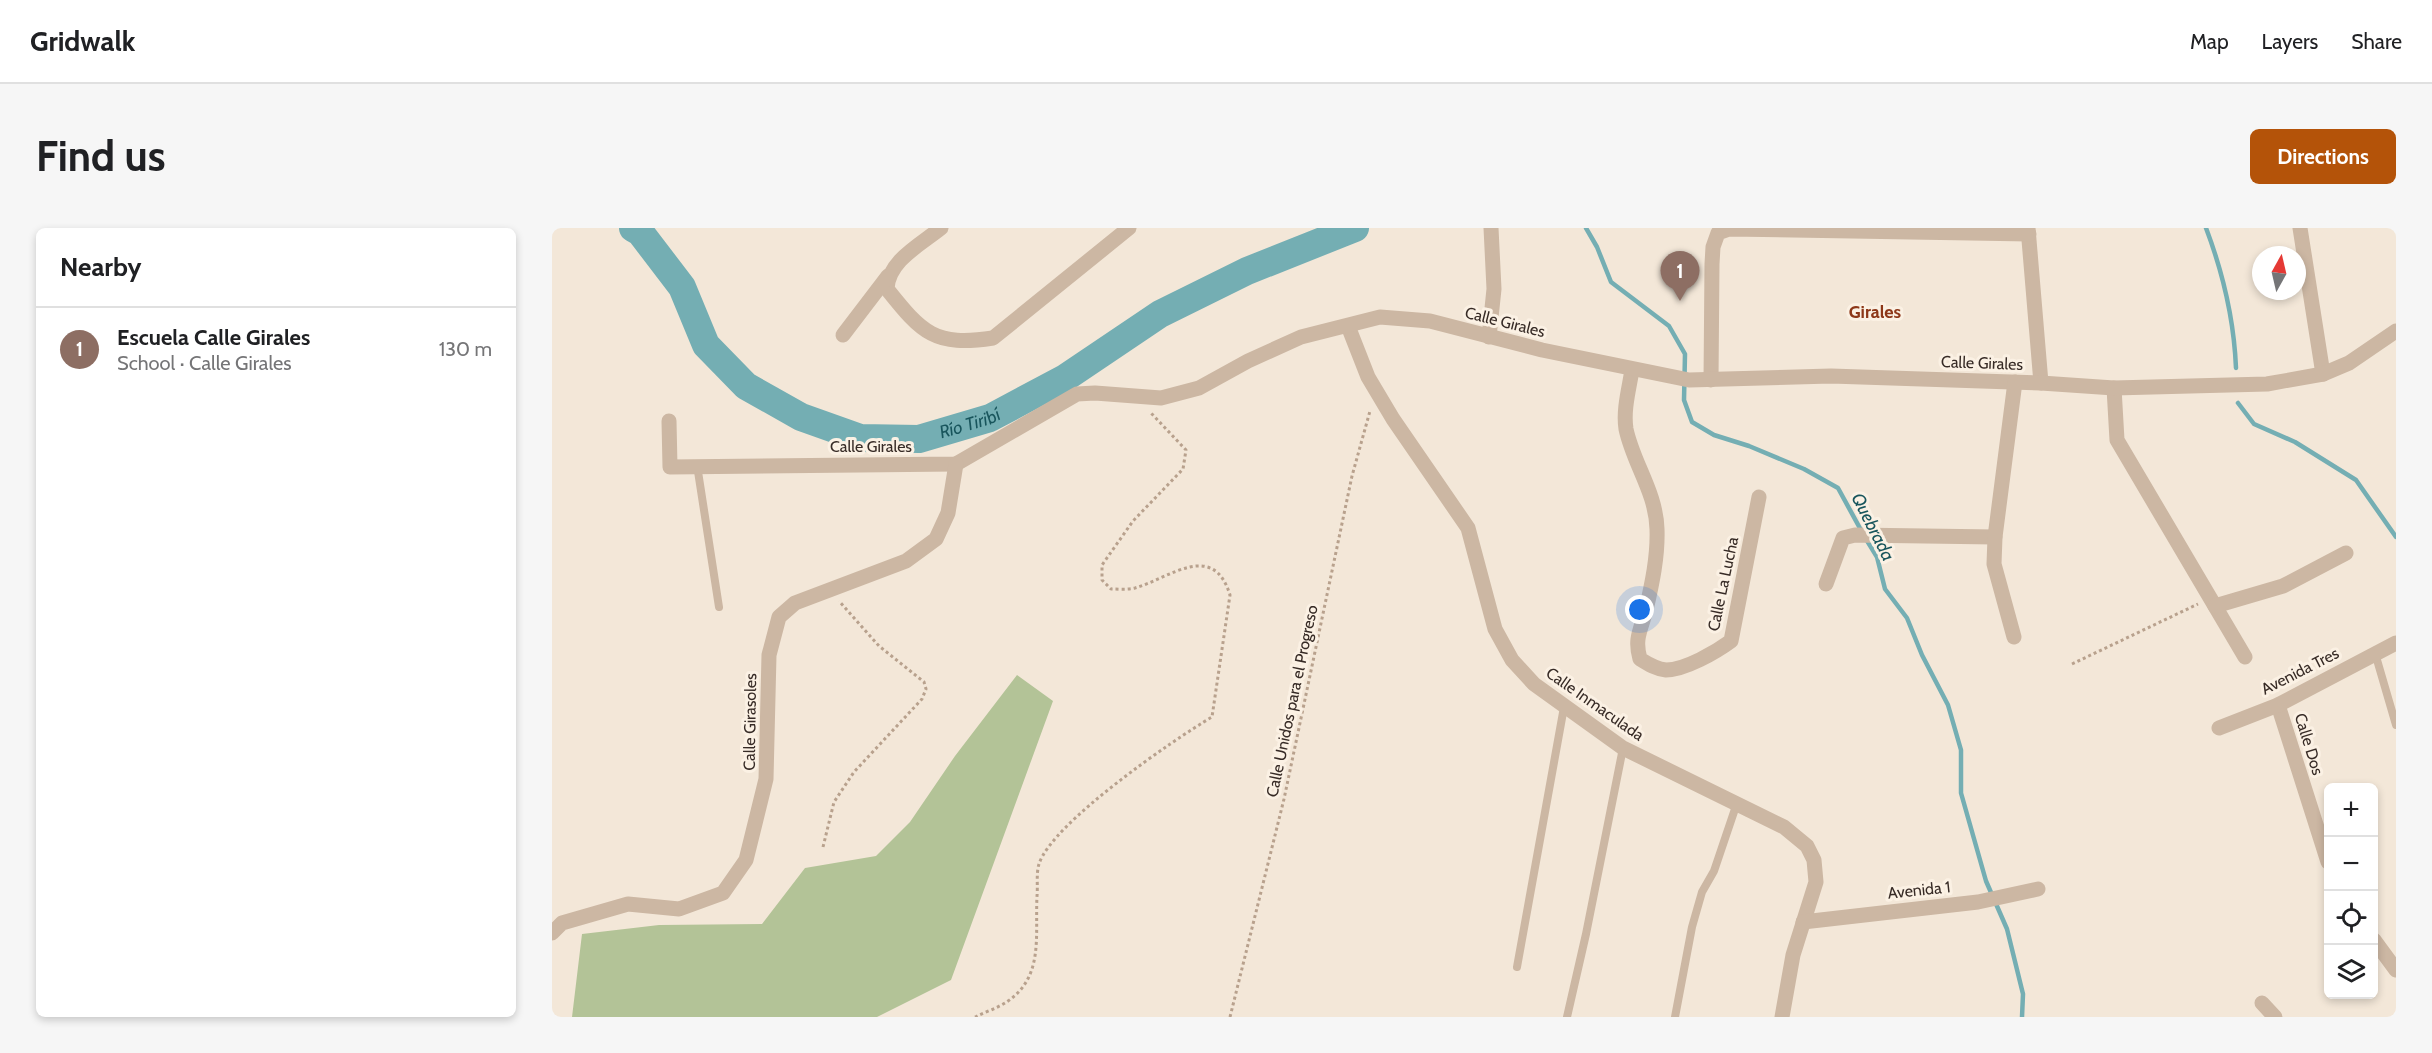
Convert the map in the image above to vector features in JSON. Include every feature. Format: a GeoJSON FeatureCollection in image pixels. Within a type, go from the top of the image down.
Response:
{"type":"FeatureCollection","features":[{"type":"Feature","properties":{"kind":"street"},"geometry":{"type":"LineString","coordinates":[[843,335],[896,264],[941,228]]}},
{"type":"Feature","properties":{"kind":"street"},"geometry":{"type":"LineString","coordinates":[[888,276],[887,289],[926,332],[944,340],[972,341],[993,338],[1129,228]]}},
{"type":"Feature","properties":{"kind":"street"},"geometry":{"type":"LineString","coordinates":[[1489,337],[1494,289],[1491,228]]}},
{"type":"Feature","properties":{"kind":"street"},"geometry":{"type":"LineString","coordinates":[[2300,228],[2323,374]]}},
{"type":"Feature","properties":{"kind":"street"},"geometry":{"type":"LineString","coordinates":[[1711,380],[1712,264],[1713,247],[1718,233],[1729,229],[2028,231],[2041,383]]}},
{"type":"Feature","properties":{"kind":"street","name":"Calle Girales"},"geometry":{"type":"LineString","coordinates":[[669,421],[670,467],[956,464],[1077,394],[1095,393],[1137,398],[1161,398],[1199,388],[1248,361],[1301,337],[1380,317],[1430,321],[1632,370],[1689,380],[1831,376],[2041,383],[2114,388],[2267,384],[2323,374],[2349,363],[2396,331]]}},
{"type":"Feature","properties":{"kind":"street","name":"Calle Inmaculada"},"geometry":{"type":"LineString","coordinates":[[1348,326],[1368,377],[1468,528],[1495,629],[1512,660],[1534,684],[1623,748],[1784,827],[1807,846],[1814,860],[1815,882],[1791,963],[1782,1017]]}},
{"type":"Feature","properties":{"kind":"street","name":"Calle La Lucha"},"geometry":{"type":"LineString","coordinates":[[1632,370],[1625,412],[1627,430],[1652,495],[1657,527],[1656,559],[1646,611],[1636,643],[1640,658],[1653,667],[1668,670],[1716,652],[1731,641],[1759,497]]}},
{"type":"Feature","properties":{"kind":"street"},"geometry":{"type":"LineString","coordinates":[[2014,637],[1994,564],[1995,537],[2015,382]]}},
{"type":"Feature","properties":{"kind":"street"},"geometry":{"type":"LineString","coordinates":[[2114,388],[2117,440],[2245,657]]}},
{"type":"Feature","properties":{"kind":"street","name":"Calle Girasoles"},"geometry":{"type":"LineString","coordinates":[[552,933],[561,923],[628,904],[679,909],[723,893],[746,860],[766,778],[769,655],[779,617],[795,603],[906,561],[936,539],[948,513],[956,464]]}},
{"type":"Feature","properties":{"kind":"street"},"geometry":{"type":"LineString","coordinates":[[1826,584],[1843,538],[1855,535],[1995,537]]}},
{"type":"Feature","properties":{"kind":"street"},"geometry":{"type":"LineString","coordinates":[[2213,602],[2283,586],[2346,553]]}},
{"type":"Feature","properties":{"kind":"street","name":"Avenida Tres"},"geometry":{"type":"LineString","coordinates":[[2219,729],[2278,705],[2396,643]]}},
{"type":"Feature","properties":{"kind":"street","name":"Calle Dos"},"geometry":{"type":"LineString","coordinates":[[2278,705],[2324,849]]}},
{"type":"Feature","properties":{"kind":"street","name":"Avenida 1"},"geometry":{"type":"LineString","coordinates":[[1803,922],[1978,902],[2038,889]]}},
{"type":"Feature","properties":{"kind":"street"},"geometry":{"type":"LineString","coordinates":[[2377,945],[2396,970]]}},
{"type":"Feature","properties":{"kind":"street"},"geometry":{"type":"LineString","coordinates":[[2262,1003],[2275,1017]]}},
{"type":"Feature","properties":{"kind":"lane"},"geometry":{"type":"LineString","coordinates":[[697,465],[719,607]]}},
{"type":"Feature","properties":{"kind":"lane"},"geometry":{"type":"LineString","coordinates":[[2375,653],[2396,724]]}},
{"type":"Feature","properties":{"kind":"lane"},"geometry":{"type":"LineString","coordinates":[[1517,967],[1564,707]]}},
{"type":"Feature","properties":{"kind":"lane"},"geometry":{"type":"LineString","coordinates":[[1567,1017],[1623,748]]}},
{"type":"Feature","properties":{"kind":"lane"},"geometry":{"type":"LineString","coordinates":[[1675,1017],[1692,927],[1702,892],[1714,871],[1737,803]]}},
{"type":"Feature","properties":{"kind":"path","name":"Calle Unidos para el Progreso"},"geometry":{"type":"LineString","coordinates":[[1230,1017],[1284,799],[1352,476],[1376,390]]}},
{"type":"Feature","properties":{"kind":"path"},"geometry":{"type":"LineString","coordinates":[[975,1017],[1007,1001],[1028,983],[1035,964],[1039,864],[1053,839],[1099,798],[1171,742],[1212,717],[1230,595],[1226,581],[1216,570],[1198,566],[1173,572],[1134,588],[1111,589],[1102,580],[1102,565],[1133,521],[1183,469],[1186,450],[1137,398]]}},
{"type":"Feature","properties":{"kind":"path"},"geometry":{"type":"LineString","coordinates":[[823,847],[834,802],[854,772],[922,699],[926,689],[924,682],[879,646],[830,590]]}},
{"type":"Feature","properties":{"kind":"path"},"geometry":{"type":"LineString","coordinates":[[2072,664],[2213,602]]}},
{"type":"Feature","properties":{"kind":"green space"},"geometry":{"type":"Polygon","coordinates":[[[1017,675],[1053,701],[951,980],[877,1017],[572,1017],[582,934],[659,925],[762,924],[805,868],[876,856],[910,822],[955,756],[1017,675]]]}},
{"type":"Feature","properties":{"kind":"waterway","name":"Río Tiribí"},"geometry":{"type":"LineString","coordinates":[[633,228],[640,232],[682,287],[706,345],[746,386],[801,417],[860,438],[919,439],[990,418],[1065,378],[1160,314],[1247,271],[1355,228]]}},
{"type":"Feature","properties":{"kind":"waterway","name":"Quebrada"},"geometry":{"type":"LineString","coordinates":[[1586,228],[1597,247],[1611,282],[1669,326],[1685,354],[1684,400],[1692,422],[1714,435],[1749,446],[1804,469],[1838,488],[1862,532]]}},
{"type":"Feature","properties":{"kind":"waterway","name":"Quebrada"},"geometry":{"type":"LineString","coordinates":[[2206,228],[2227,297],[2236,368]]}},
{"type":"Feature","properties":{"kind":"waterway","name":"Quebrada"},"geometry":{"type":"LineString","coordinates":[[2238,403],[2254,424],[2295,442],[2356,480],[2396,537]]}},
{"type":"Feature","properties":{"kind":"waterway","name":"Quebrada"},"geometry":{"type":"LineString","coordinates":[[1866,539],[1877,557],[1885,589],[1907,618],[1922,655],[1948,705],[1961,750],[1961,793],[1986,881],[2007,929],[2023,994],[2022,1017]]}},
{"type":"Feature","properties":{"kind":"place","name":"Escuela Calle Girales"},"geometry":{"type":"Point","coordinates":[1680,301]}},
{"type":"Feature","properties":{"kind":"district","name":"Girales"},"geometry":{"type":"Point","coordinates":[1875,312]}}]}
